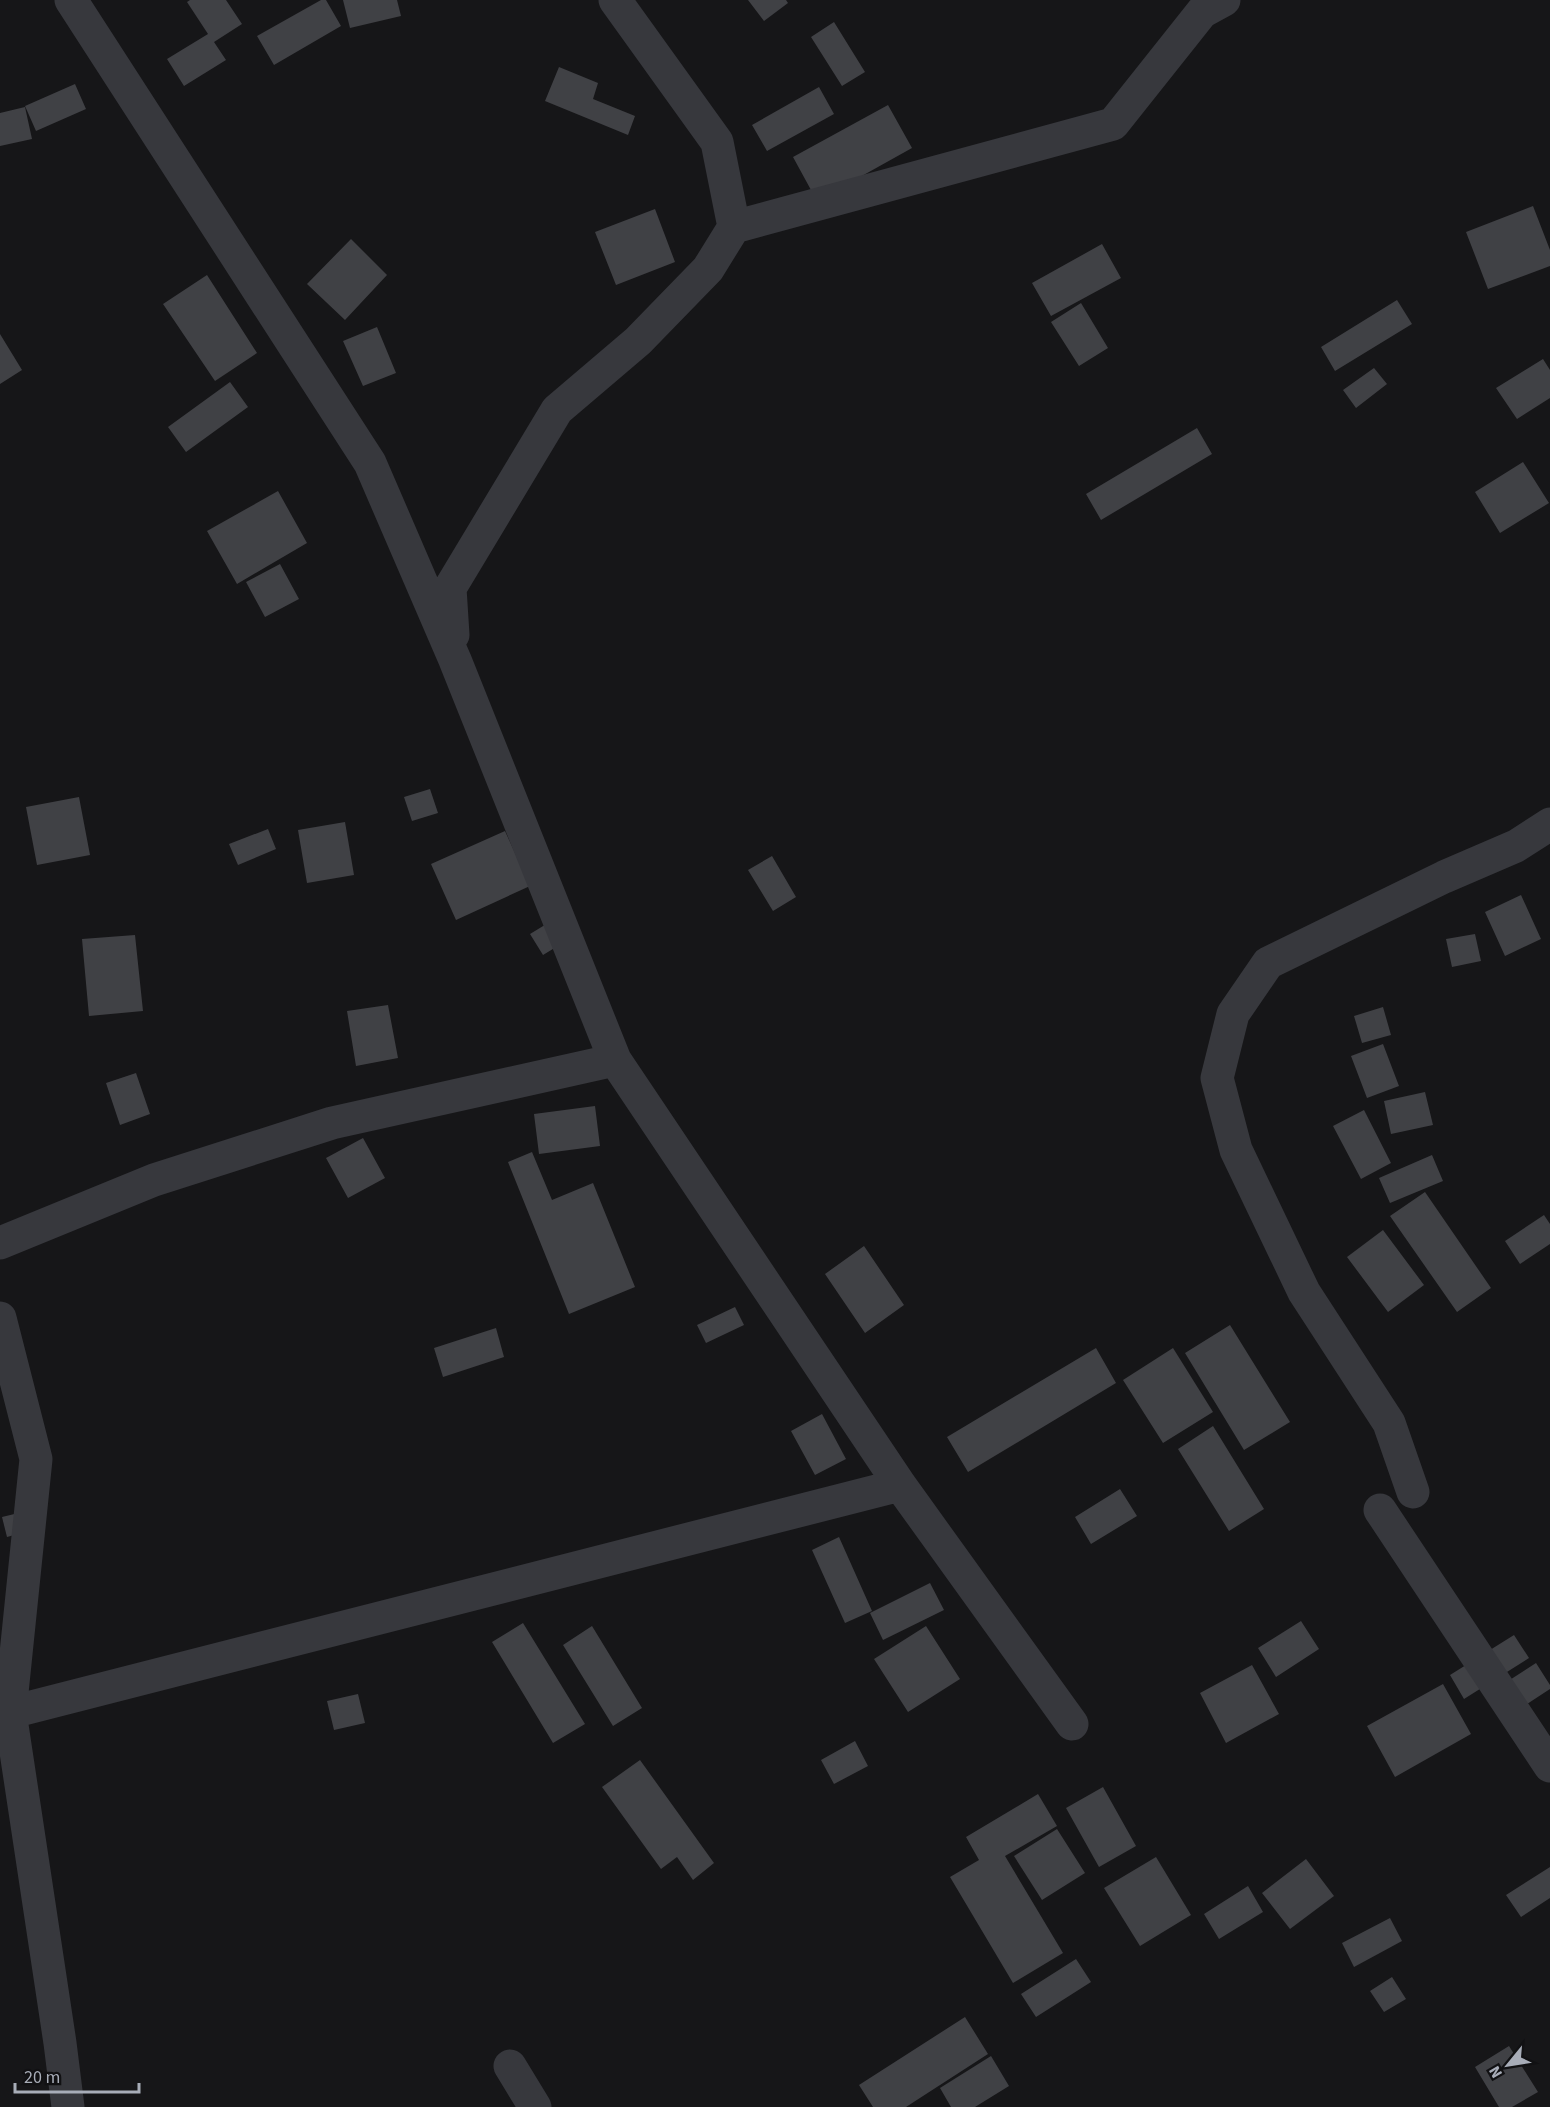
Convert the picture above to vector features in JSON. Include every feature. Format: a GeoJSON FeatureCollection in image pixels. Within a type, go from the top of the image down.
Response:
{"type":"FeatureCollection","features":[{"type":"Feature","properties":{"kind":"street"},"geometry":{"type":"LineString","coordinates":[[71,0],[370,463],[455,660],[615,1060],[900,1485],[1072,1724]]}},
{"type":"Feature","properties":{"kind":"street"},"geometry":{"type":"LineString","coordinates":[[615,0],[717,142],[734,227]]}},
{"type":"Feature","properties":{"kind":"street"},"geometry":{"type":"LineString","coordinates":[[455,660],[450,588],[557,410],[646,333],[708,269],[734,227],[1113,124],[1202,12],[1224,0]]}},
{"type":"Feature","properties":{"kind":"street"},"geometry":{"type":"LineString","coordinates":[[1413,1492],[1389,1423],[1304,1292],[1236,1150],[1217,1078],[1233,1014],[1268,963],[1516,846],[1550,824]]}},
{"type":"Feature","properties":{"kind":"street"},"geometry":{"type":"LineString","coordinates":[[0,1243],[154,1180],[332,1123],[615,1060]]}},
{"type":"Feature","properties":{"kind":"street"},"geometry":{"type":"LineString","coordinates":[[0,1318],[36,1460],[5,1714],[60,2043],[68,2107]]}},
{"type":"Feature","properties":{"kind":"street"},"geometry":{"type":"LineString","coordinates":[[5,1714],[900,1485]]}},
{"type":"Feature","properties":{"kind":"street"},"geometry":{"type":"LineString","coordinates":[[1380,1510],[1550,1767]]}},
{"type":"Feature","properties":{"kind":"street"},"geometry":{"type":"LineString","coordinates":[[510,2066],[535,2107]]}},
{"type":"Feature","properties":{"kind":"building"},"geometry":{"type":"Polygon","coordinates":[[[190,0],[226,0],[242,24],[214,42],[226,60],[184,86],[167,59],[208,34],[187,2],[190,0]]]}},
{"type":"Feature","properties":{"kind":"building"},"geometry":{"type":"Polygon","coordinates":[[[321,0],[326,0],[341,26],[274,65],[257,36],[321,0]]]}},
{"type":"Feature","properties":{"kind":"building"},"geometry":{"type":"Polygon","coordinates":[[[343,0],[397,0],[401,16],[350,28],[343,0]]]}},
{"type":"Feature","properties":{"kind":"building"},"geometry":{"type":"Polygon","coordinates":[[[748,0],[786,0],[788,3],[764,21],[748,0]]]}},
{"type":"Feature","properties":{"kind":"building"},"geometry":{"type":"Polygon","coordinates":[[[834,22],[865,72],[842,86],[811,37],[834,22]]]}},
{"type":"Feature","properties":{"kind":"building"},"geometry":{"type":"Polygon","coordinates":[[[559,67],[598,83],[593,99],[635,116],[628,135],[545,101],[559,67]]]}},
{"type":"Feature","properties":{"kind":"building"},"geometry":{"type":"Polygon","coordinates":[[[75,84],[86,109],[36,131],[25,106],[75,84]]]}},
{"type":"Feature","properties":{"kind":"building"},"geometry":{"type":"Polygon","coordinates":[[[819,87],[834,114],[767,151],[752,125],[819,87]]]}},
{"type":"Feature","properties":{"kind":"building"},"geometry":{"type":"Polygon","coordinates":[[[888,105],[912,148],[817,201],[793,157],[888,105]]]}},
{"type":"Feature","properties":{"kind":"building"},"geometry":{"type":"Polygon","coordinates":[[[25,107],[32,139],[0,146],[0,113],[25,107]]]}},
{"type":"Feature","properties":{"kind":"building"},"geometry":{"type":"Polygon","coordinates":[[[1533,206],[1550,250],[1550,266],[1488,289],[1466,232],[1533,206]]]}},
{"type":"Feature","properties":{"kind":"building"},"geometry":{"type":"Polygon","coordinates":[[[655,209],[675,262],[616,285],[595,232],[655,209]]]}},
{"type":"Feature","properties":{"kind":"building"},"geometry":{"type":"Polygon","coordinates":[[[351,239],[387,275],[345,320],[307,284],[351,239]]]}},
{"type":"Feature","properties":{"kind":"building"},"geometry":{"type":"Polygon","coordinates":[[[1102,244],[1121,278],[1051,316],[1032,283],[1102,244]]]}},
{"type":"Feature","properties":{"kind":"building"},"geometry":{"type":"Polygon","coordinates":[[[207,275],[257,353],[215,381],[163,304],[207,275]]]}},
{"type":"Feature","properties":{"kind":"building"},"geometry":{"type":"Polygon","coordinates":[[[1397,300],[1412,324],[1335,371],[1321,347],[1397,300]]]}},
{"type":"Feature","properties":{"kind":"building"},"geometry":{"type":"Polygon","coordinates":[[[1081,303],[1108,348],[1079,366],[1051,322],[1081,303]]]}},
{"type":"Feature","properties":{"kind":"building"},"geometry":{"type":"Polygon","coordinates":[[[377,327],[396,373],[363,386],[343,341],[377,327]]]}},
{"type":"Feature","properties":{"kind":"building"},"geometry":{"type":"Polygon","coordinates":[[[0,334],[22,370],[0,384],[0,334]]]}},
{"type":"Feature","properties":{"kind":"building"},"geometry":{"type":"Polygon","coordinates":[[[1543,359],[1550,370],[1550,398],[1517,419],[1496,388],[1543,359]]]}},
{"type":"Feature","properties":{"kind":"building"},"geometry":{"type":"Polygon","coordinates":[[[1374,368],[1387,384],[1356,408],[1343,390],[1374,368]]]}},
{"type":"Feature","properties":{"kind":"building"},"geometry":{"type":"Polygon","coordinates":[[[230,382],[248,407],[186,452],[168,427],[230,382]]]}},
{"type":"Feature","properties":{"kind":"building"},"geometry":{"type":"Polygon","coordinates":[[[1197,428],[1212,454],[1101,520],[1086,494],[1197,428]]]}},
{"type":"Feature","properties":{"kind":"building"},"geometry":{"type":"Polygon","coordinates":[[[1523,462],[1549,503],[1500,533],[1475,492],[1523,462]]]}},
{"type":"Feature","properties":{"kind":"building"},"geometry":{"type":"Polygon","coordinates":[[[278,491],[307,543],[237,584],[207,531],[278,491]]]}},
{"type":"Feature","properties":{"kind":"building"},"geometry":{"type":"Polygon","coordinates":[[[280,564],[299,599],[265,617],[246,582],[280,564]]]}},
{"type":"Feature","properties":{"kind":"building"},"geometry":{"type":"Polygon","coordinates":[[[430,789],[438,813],[412,821],[404,797],[430,789]]]}},
{"type":"Feature","properties":{"kind":"building"},"geometry":{"type":"Polygon","coordinates":[[[79,797],[90,855],[37,865],[26,807],[79,797]]]}},
{"type":"Feature","properties":{"kind":"building"},"geometry":{"type":"Polygon","coordinates":[[[345,822],[354,875],[307,883],[298,830],[345,822]]]}},
{"type":"Feature","properties":{"kind":"building"},"geometry":{"type":"Polygon","coordinates":[[[268,829],[276,849],[238,865],[229,844],[268,829]]]}},
{"type":"Feature","properties":{"kind":"building"},"geometry":{"type":"Polygon","coordinates":[[[505,831],[530,886],[456,920],[431,864],[505,831]]]}},
{"type":"Feature","properties":{"kind":"building"},"geometry":{"type":"Polygon","coordinates":[[[772,856],[796,897],[773,911],[748,870],[772,856]]]}},
{"type":"Feature","properties":{"kind":"building"},"geometry":{"type":"Polygon","coordinates":[[[1521,895],[1541,939],[1505,956],[1485,912],[1521,895]]]}},
{"type":"Feature","properties":{"kind":"building"},"geometry":{"type":"Polygon","coordinates":[[[553,920],[566,941],[543,955],[530,934],[553,920]]]}},
{"type":"Feature","properties":{"kind":"building"},"geometry":{"type":"Polygon","coordinates":[[[1475,934],[1481,961],[1452,967],[1446,939],[1475,934]]]}},
{"type":"Feature","properties":{"kind":"building"},"geometry":{"type":"Polygon","coordinates":[[[135,935],[143,1011],[89,1016],[82,939],[135,935]]]}},
{"type":"Feature","properties":{"kind":"building"},"geometry":{"type":"Polygon","coordinates":[[[388,1005],[398,1058],[356,1066],[347,1011],[388,1005]]]}},
{"type":"Feature","properties":{"kind":"building"},"geometry":{"type":"Polygon","coordinates":[[[1383,1007],[1391,1035],[1362,1043],[1354,1016],[1383,1007]]]}},
{"type":"Feature","properties":{"kind":"building"},"geometry":{"type":"Polygon","coordinates":[[[1383,1044],[1399,1086],[1367,1098],[1351,1056],[1383,1044]]]}},
{"type":"Feature","properties":{"kind":"building"},"geometry":{"type":"Polygon","coordinates":[[[136,1073],[150,1114],[120,1125],[106,1083],[136,1073]]]}},
{"type":"Feature","properties":{"kind":"building"},"geometry":{"type":"Polygon","coordinates":[[[1425,1092],[1433,1125],[1391,1134],[1384,1101],[1425,1092]]]}},
{"type":"Feature","properties":{"kind":"building"},"geometry":{"type":"Polygon","coordinates":[[[595,1106],[600,1146],[539,1154],[534,1114],[595,1106]]]}},
{"type":"Feature","properties":{"kind":"building"},"geometry":{"type":"Polygon","coordinates":[[[1364,1110],[1391,1163],[1361,1179],[1333,1126],[1364,1110]]]}},
{"type":"Feature","properties":{"kind":"building"},"geometry":{"type":"Polygon","coordinates":[[[363,1138],[385,1178],[348,1198],[326,1158],[363,1138]]]}},
{"type":"Feature","properties":{"kind":"building"},"geometry":{"type":"Polygon","coordinates":[[[532,1152],[552,1200],[593,1183],[635,1287],[569,1314],[508,1162],[532,1152]]]}},
{"type":"Feature","properties":{"kind":"building"},"geometry":{"type":"Polygon","coordinates":[[[1432,1155],[1443,1181],[1390,1203],[1379,1178],[1432,1155]]]}},
{"type":"Feature","properties":{"kind":"building"},"geometry":{"type":"Polygon","coordinates":[[[1425,1192],[1491,1288],[1457,1312],[1390,1216],[1425,1192]]]}},
{"type":"Feature","properties":{"kind":"building"},"geometry":{"type":"Polygon","coordinates":[[[1544,1215],[1550,1224],[1550,1244],[1520,1264],[1505,1241],[1544,1215]]]}},
{"type":"Feature","properties":{"kind":"building"},"geometry":{"type":"Polygon","coordinates":[[[1383,1230],[1424,1285],[1388,1312],[1347,1257],[1383,1230]]]}},
{"type":"Feature","properties":{"kind":"building"},"geometry":{"type":"Polygon","coordinates":[[[864,1246],[904,1305],[865,1333],[825,1274],[864,1246]]]}},
{"type":"Feature","properties":{"kind":"building"},"geometry":{"type":"Polygon","coordinates":[[[735,1307],[744,1325],[706,1343],[697,1325],[735,1307]]]}},
{"type":"Feature","properties":{"kind":"building"},"geometry":{"type":"Polygon","coordinates":[[[1230,1325],[1290,1422],[1244,1450],[1185,1353],[1230,1325]]]}},
{"type":"Feature","properties":{"kind":"building"},"geometry":{"type":"Polygon","coordinates":[[[496,1328],[504,1357],[443,1377],[434,1348],[496,1328]]]}},
{"type":"Feature","properties":{"kind":"building"},"geometry":{"type":"Polygon","coordinates":[[[1096,1348],[1116,1383],[968,1472],[947,1437],[1096,1348]]]}},
{"type":"Feature","properties":{"kind":"building"},"geometry":{"type":"Polygon","coordinates":[[[1173,1348],[1213,1412],[1163,1443],[1123,1380],[1173,1348]]]}},
{"type":"Feature","properties":{"kind":"building"},"geometry":{"type":"Polygon","coordinates":[[[822,1414],[846,1459],[815,1475],[791,1431],[822,1414]]]}},
{"type":"Feature","properties":{"kind":"building"},"geometry":{"type":"Polygon","coordinates":[[[1213,1426],[1264,1509],[1229,1531],[1178,1449],[1213,1426]]]}},
{"type":"Feature","properties":{"kind":"building"},"geometry":{"type":"Polygon","coordinates":[[[1120,1489],[1137,1516],[1091,1544],[1075,1517],[1120,1489]]]}},
{"type":"Feature","properties":{"kind":"building"},"geometry":{"type":"Polygon","coordinates":[[[31,1510],[36,1529],[7,1537],[2,1517],[31,1510]]]}},
{"type":"Feature","properties":{"kind":"building"},"geometry":{"type":"Polygon","coordinates":[[[839,1537],[872,1611],[845,1623],[812,1550],[839,1537]]]}},
{"type":"Feature","properties":{"kind":"building"},"geometry":{"type":"Polygon","coordinates":[[[930,1583],[944,1610],[883,1640],[870,1613],[930,1583]]]}},
{"type":"Feature","properties":{"kind":"building"},"geometry":{"type":"Polygon","coordinates":[[[1301,1621],[1319,1649],[1276,1677],[1258,1648],[1301,1621]]]}},
{"type":"Feature","properties":{"kind":"building"},"geometry":{"type":"Polygon","coordinates":[[[523,1623],[585,1724],[553,1743],[492,1642],[523,1623]]]}},
{"type":"Feature","properties":{"kind":"building"},"geometry":{"type":"Polygon","coordinates":[[[592,1626],[642,1708],[613,1726],[563,1645],[592,1626]]]}},
{"type":"Feature","properties":{"kind":"building"},"geometry":{"type":"Polygon","coordinates":[[[926,1626],[960,1679],[908,1712],[874,1659],[926,1626]]]}},
{"type":"Feature","properties":{"kind":"building"},"geometry":{"type":"Polygon","coordinates":[[[1514,1635],[1529,1658],[1464,1699],[1450,1675],[1514,1635]]]}},
{"type":"Feature","properties":{"kind":"building"},"geometry":{"type":"Polygon","coordinates":[[[1536,1663],[1550,1685],[1550,1689],[1504,1719],[1488,1694],[1536,1663]]]}},
{"type":"Feature","properties":{"kind":"building"},"geometry":{"type":"Polygon","coordinates":[[[1252,1665],[1279,1714],[1226,1743],[1200,1693],[1252,1665]]]}},
{"type":"Feature","properties":{"kind":"building"},"geometry":{"type":"Polygon","coordinates":[[[1443,1684],[1471,1734],[1395,1777],[1367,1726],[1443,1684]]]}},
{"type":"Feature","properties":{"kind":"building"},"geometry":{"type":"Polygon","coordinates":[[[358,1694],[365,1723],[334,1730],[327,1701],[358,1694]]]}},
{"type":"Feature","properties":{"kind":"building"},"geometry":{"type":"Polygon","coordinates":[[[855,1741],[868,1766],[834,1784],[821,1760],[855,1741]]]}},
{"type":"Feature","properties":{"kind":"building"},"geometry":{"type":"Polygon","coordinates":[[[640,1760],[714,1863],[693,1880],[677,1857],[661,1869],[602,1787],[640,1760]]]}},
{"type":"Feature","properties":{"kind":"building"},"geometry":{"type":"Polygon","coordinates":[[[1103,1787],[1136,1846],[1099,1867],[1066,1808],[1103,1787]]]}},
{"type":"Feature","properties":{"kind":"building"},"geometry":{"type":"Polygon","coordinates":[[[1038,1794],[1057,1826],[1005,1856],[1063,1953],[1013,1983],[950,1877],[979,1860],[966,1837],[1038,1794]]]}},
{"type":"Feature","properties":{"kind":"building"},"geometry":{"type":"Polygon","coordinates":[[[1057,1829],[1085,1873],[1042,1900],[1014,1856],[1057,1829]]]}},
{"type":"Feature","properties":{"kind":"building"},"geometry":{"type":"Polygon","coordinates":[[[1156,1857],[1191,1915],[1140,1946],[1104,1888],[1156,1857]]]}},
{"type":"Feature","properties":{"kind":"building"},"geometry":{"type":"Polygon","coordinates":[[[1306,1859],[1334,1896],[1290,1929],[1262,1893],[1306,1859]]]}},
{"type":"Feature","properties":{"kind":"building"},"geometry":{"type":"Polygon","coordinates":[[[1550,1867],[1550,1898],[1521,1917],[1506,1895],[1550,1867]]]}},
{"type":"Feature","properties":{"kind":"building"},"geometry":{"type":"Polygon","coordinates":[[[1248,1886],[1263,1912],[1219,1939],[1204,1914],[1248,1886]]]}},
{"type":"Feature","properties":{"kind":"building"},"geometry":{"type":"Polygon","coordinates":[[[1390,1918],[1402,1941],[1354,1967],[1342,1943],[1390,1918]]]}},
{"type":"Feature","properties":{"kind":"building"},"geometry":{"type":"Polygon","coordinates":[[[1076,1959],[1091,1982],[1036,2017],[1021,1994],[1076,1959]]]}},
{"type":"Feature","properties":{"kind":"building"},"geometry":{"type":"Polygon","coordinates":[[[1392,1977],[1406,1999],[1384,2012],[1370,1991],[1392,1977]]]}},
{"type":"Feature","properties":{"kind":"building"},"geometry":{"type":"Polygon","coordinates":[[[965,2017],[988,2054],[906,2107],[873,2107],[859,2085],[965,2017]]]}},
{"type":"Feature","properties":{"kind":"building"},"geometry":{"type":"Polygon","coordinates":[[[1509,2046],[1538,2092],[1512,2107],[1499,2107],[1475,2067],[1509,2046]]]}},
{"type":"Feature","properties":{"kind":"building"},"geometry":{"type":"Polygon","coordinates":[[[991,2056],[1009,2086],[975,2107],[951,2107],[940,2088],[991,2056]]]}}]}
